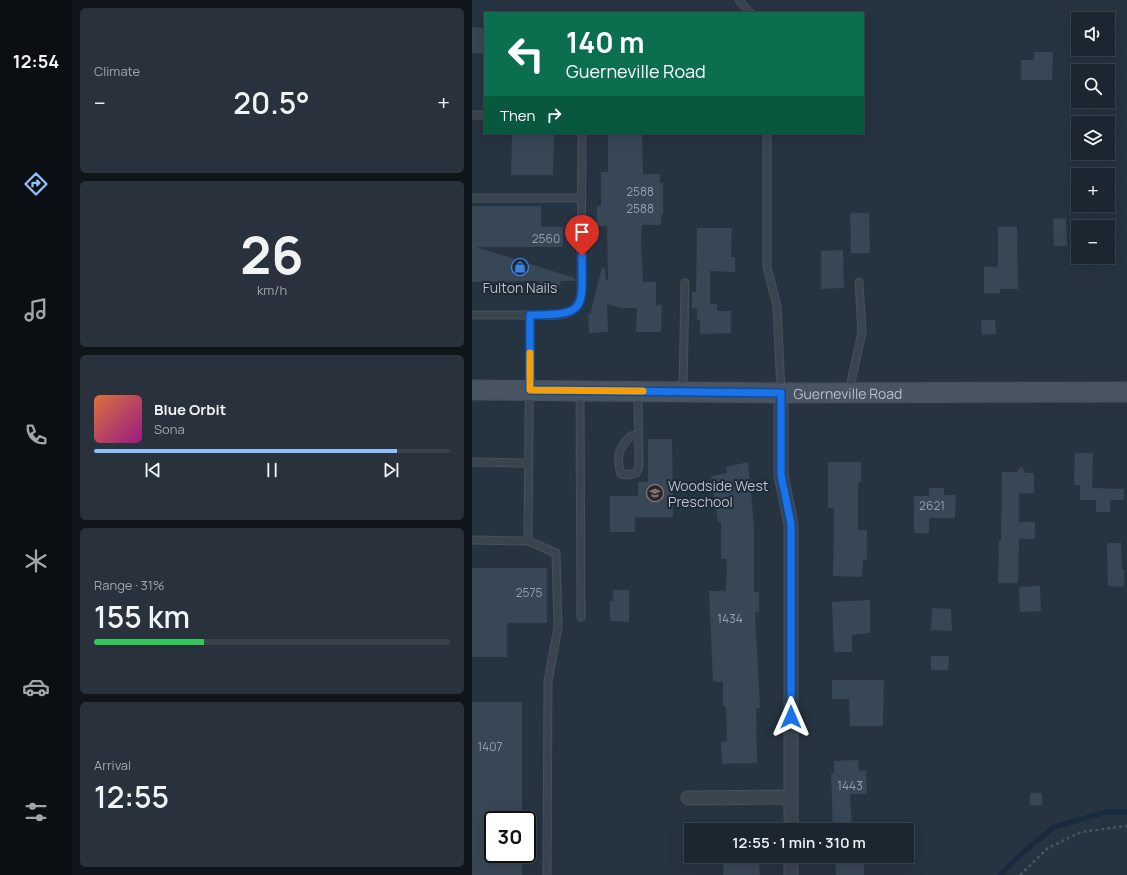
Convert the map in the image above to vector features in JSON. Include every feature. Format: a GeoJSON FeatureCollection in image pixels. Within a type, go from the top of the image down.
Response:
{"type":"FeatureCollection","features":[{"type":"Feature","properties":{"kind":"main road","name":"Guerneville Road"},"geometry":{"type":"LineString","coordinates":[[472,390],[781,393],[1127,392]]}},
{"type":"Feature","properties":{"kind":"street"},"geometry":{"type":"LineString","coordinates":[[781,393],[781,475],[791,524],[791,823]]}},
{"type":"Feature","properties":{"kind":"street"},"geometry":{"type":"LineString","coordinates":[[688,798],[791,797]]}},
{"type":"Feature","properties":{"kind":"street"},"geometry":{"type":"LineString","coordinates":[[791,863],[791,875]]}},
{"type":"Feature","properties":{"kind":"lane"},"geometry":{"type":"LineString","coordinates":[[739,0],[749,12]]}},
{"type":"Feature","properties":{"kind":"lane"},"geometry":{"type":"LineString","coordinates":[[472,115],[484,115]]}},
{"type":"Feature","properties":{"kind":"lane"},"geometry":{"type":"LineString","coordinates":[[472,315],[566,314],[574,310],[579,303],[581,296],[582,134]]}},
{"type":"Feature","properties":{"kind":"lane"},"geometry":{"type":"LineString","coordinates":[[767,134],[767,267],[777,306],[781,393]]}},
{"type":"Feature","properties":{"kind":"lane"},"geometry":{"type":"LineString","coordinates":[[472,198],[582,198]]}},
{"type":"Feature","properties":{"kind":"lane"},"geometry":{"type":"LineString","coordinates":[[849,393],[862,332],[859,282]]}},
{"type":"Feature","properties":{"kind":"lane"},"geometry":{"type":"LineString","coordinates":[[683,392],[685,283]]}},
{"type":"Feature","properties":{"kind":"lane"},"geometry":{"type":"LineString","coordinates":[[528,541],[530,315]]}},
{"type":"Feature","properties":{"kind":"lane"},"geometry":{"type":"LineString","coordinates":[[580,391],[581,617]]}},
{"type":"Feature","properties":{"kind":"lane"},"geometry":{"type":"LineString","coordinates":[[638,391],[639,467],[636,473],[627,475],[621,474],[618,464],[619,450],[631,436],[638,435]]}},
{"type":"Feature","properties":{"kind":"lane"},"geometry":{"type":"LineString","coordinates":[[472,462],[529,463]]}},
{"type":"Feature","properties":{"kind":"lane"},"geometry":{"type":"LineString","coordinates":[[472,540],[528,541],[556,553],[558,627],[548,681],[547,875]]}},
{"type":"Feature","properties":{"kind":"path"},"geometry":{"type":"LineString","coordinates":[[1020,875],[1048,848],[1081,832],[1127,826]]}},
{"type":"Feature","properties":{"kind":"building"},"geometry":{"type":"Polygon","coordinates":[[[472,27],[484,28],[484,54],[472,53],[472,27]]]}},
{"type":"Feature","properties":{"kind":"building"},"geometry":{"type":"Polygon","coordinates":[[[1034,52],[1053,52],[1052,80],[1021,80],[1021,60],[1034,60],[1034,52]]]}},
{"type":"Feature","properties":{"kind":"building"},"geometry":{"type":"Polygon","coordinates":[[[512,134],[554,134],[553,175],[511,175],[512,134]]]}},
{"type":"Feature","properties":{"kind":"building"},"geometry":{"type":"Polygon","coordinates":[[[608,134],[642,134],[643,174],[660,174],[660,183],[663,183],[663,215],[661,215],[661,225],[642,225],[641,243],[643,282],[656,282],[656,305],[662,305],[661,332],[636,332],[637,308],[621,308],[607,304],[608,332],[589,333],[588,314],[590,314],[602,267],[605,268],[606,280],[608,280],[607,226],[596,226],[597,206],[601,206],[601,172],[608,172],[608,134]]]}},
{"type":"Feature","properties":{"kind":"building"},"geometry":{"type":"Polygon","coordinates":[[[472,206],[541,206],[541,227],[563,227],[563,247],[476,247],[575,278],[575,281],[561,281],[557,294],[538,288],[540,281],[472,282],[472,206]]]}},
{"type":"Feature","properties":{"kind":"building"},"geometry":{"type":"Polygon","coordinates":[[[850,213],[869,213],[870,253],[851,253],[850,213]]]}},
{"type":"Feature","properties":{"kind":"building"},"geometry":{"type":"Polygon","coordinates":[[[1066,218],[1067,246],[1054,246],[1053,219],[1066,218]]]}},
{"type":"Feature","properties":{"kind":"building"},"geometry":{"type":"Polygon","coordinates":[[[998,227],[1017,227],[1018,289],[1000,289],[1000,293],[984,293],[984,267],[998,267],[998,227]]]}},
{"type":"Feature","properties":{"kind":"building"},"geometry":{"type":"Polygon","coordinates":[[[697,228],[732,228],[731,257],[735,257],[735,272],[710,271],[710,304],[717,304],[717,311],[731,311],[731,333],[700,334],[700,320],[697,320],[697,308],[692,309],[692,292],[696,292],[697,228]]]}},
{"type":"Feature","properties":{"kind":"building"},"geometry":{"type":"Polygon","coordinates":[[[843,250],[844,288],[821,289],[821,251],[843,250]]]}},
{"type":"Feature","properties":{"kind":"building"},"geometry":{"type":"Polygon","coordinates":[[[981,320],[995,320],[996,334],[982,335],[981,320]]]}},
{"type":"Feature","properties":{"kind":"building"},"geometry":{"type":"Polygon","coordinates":[[[648,439],[672,439],[673,517],[635,517],[635,532],[610,532],[610,496],[638,496],[638,482],[648,482],[648,439]]]}},
{"type":"Feature","properties":{"kind":"building"},"geometry":{"type":"Polygon","coordinates":[[[1075,453],[1093,453],[1092,488],[1124,489],[1124,500],[1110,500],[1110,512],[1096,512],[1096,500],[1080,500],[1080,485],[1074,485],[1075,453]]]}},
{"type":"Feature","properties":{"kind":"building"},"geometry":{"type":"Polygon","coordinates":[[[748,462],[754,526],[754,592],[759,592],[759,612],[755,612],[760,708],[756,708],[757,763],[722,764],[721,742],[727,741],[726,706],[723,706],[723,682],[713,681],[709,591],[726,591],[727,559],[721,559],[721,522],[718,522],[711,476],[727,473],[726,467],[748,462]]]}},
{"type":"Feature","properties":{"kind":"building"},"geometry":{"type":"Polygon","coordinates":[[[828,462],[861,462],[861,482],[858,482],[858,530],[867,530],[867,560],[863,559],[862,577],[833,576],[834,508],[828,508],[828,462]]]}},
{"type":"Feature","properties":{"kind":"building"},"geometry":{"type":"Polygon","coordinates":[[[1021,466],[1026,473],[1034,473],[1034,493],[1019,493],[1019,522],[1035,522],[1035,539],[1019,539],[1018,583],[998,583],[999,541],[1001,541],[1002,472],[1017,472],[1021,466]]]}},
{"type":"Feature","properties":{"kind":"building"},"geometry":{"type":"Polygon","coordinates":[[[929,488],[944,488],[944,495],[956,495],[955,518],[929,518],[929,533],[914,533],[914,496],[929,496],[929,488]]]}},
{"type":"Feature","properties":{"kind":"building"},"geometry":{"type":"Polygon","coordinates":[[[1107,543],[1121,543],[1124,587],[1108,586],[1107,543]]]}},
{"type":"Feature","properties":{"kind":"building"},"geometry":{"type":"Polygon","coordinates":[[[472,568],[547,568],[547,623],[507,623],[507,657],[472,657],[472,568]]]}},
{"type":"Feature","properties":{"kind":"building"},"geometry":{"type":"Polygon","coordinates":[[[1040,586],[1041,611],[1020,612],[1019,587],[1040,586]]]}},
{"type":"Feature","properties":{"kind":"building"},"geometry":{"type":"Polygon","coordinates":[[[613,590],[629,590],[629,622],[610,621],[610,601],[613,601],[613,590]]]}},
{"type":"Feature","properties":{"kind":"building"},"geometry":{"type":"Polygon","coordinates":[[[870,600],[870,633],[852,635],[852,652],[834,652],[832,602],[870,600]]]}},
{"type":"Feature","properties":{"kind":"building"},"geometry":{"type":"Polygon","coordinates":[[[932,608],[951,609],[952,631],[931,630],[932,608]]]}},
{"type":"Feature","properties":{"kind":"building"},"geometry":{"type":"Polygon","coordinates":[[[931,656],[949,656],[948,670],[931,670],[931,656]]]}},
{"type":"Feature","properties":{"kind":"building"},"geometry":{"type":"Polygon","coordinates":[[[832,680],[884,680],[883,726],[850,726],[849,699],[832,699],[832,680]]]}},
{"type":"Feature","properties":{"kind":"building"},"geometry":{"type":"Polygon","coordinates":[[[472,702],[522,702],[522,811],[484,811],[484,863],[522,863],[522,875],[472,875],[472,702]]]}},
{"type":"Feature","properties":{"kind":"building"},"geometry":{"type":"Polygon","coordinates":[[[858,760],[859,771],[866,770],[867,794],[850,794],[852,823],[833,823],[831,774],[834,773],[834,761],[858,760]]]}},
{"type":"Feature","properties":{"kind":"building"},"geometry":{"type":"Polygon","coordinates":[[[1030,793],[1042,793],[1042,805],[1030,805],[1030,793]]]}},
{"type":"Feature","properties":{"kind":"building"},"geometry":{"type":"Polygon","coordinates":[[[724,863],[759,863],[760,875],[723,875],[724,863]]]}},
{"type":"Feature","properties":{"kind":"building"},"geometry":{"type":"Polygon","coordinates":[[[835,863],[864,863],[864,875],[836,875],[835,863]]]}},
{"type":"Feature","properties":{"kind":"waterway"},"geometry":{"type":"LineString","coordinates":[[1000,875],[1021,854],[1054,827],[1106,812],[1127,812]]}},
{"type":"Feature","properties":{"kind":"slow traffic"},"geometry":{"type":"LineString","coordinates":[[530,353],[530,390],[643,391]]}},
{"type":"Feature","properties":{"kind":"place","name":"Fulton Nails"},"geometry":{"type":"Point","coordinates":[520,267]}},
{"type":"Feature","properties":{"kind":"place","name":"Woodside West Preschool"},"geometry":{"type":"Point","coordinates":[655,493]}},
{"type":"Feature","properties":{"kind":"route"},"geometry":{"type":"LineString","coordinates":[[582,256],[581,296],[579,303],[574,310],[566,314],[530,315],[530,390],[781,393],[781,475],[791,524],[791,717]]}}]}
